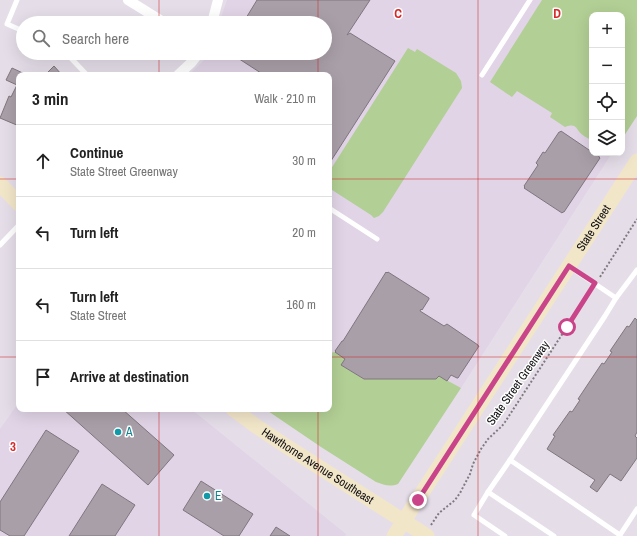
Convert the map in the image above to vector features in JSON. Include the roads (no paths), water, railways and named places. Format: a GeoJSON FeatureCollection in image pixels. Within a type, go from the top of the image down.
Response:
{"type":"FeatureCollection","features":[{"type":"Feature","properties":{"kind":"main road","name":"State Street"},"geometry":{"type":"LineString","coordinates":[[394,536],[637,161]]}},
{"type":"Feature","properties":{"kind":"main road"},"geometry":{"type":"LineString","coordinates":[[0,184],[16,201]]}},
{"type":"Feature","properties":{"kind":"main road","name":"Hawthorne Avenue Southeast"},"geometry":{"type":"LineString","coordinates":[[237,412],[256,426],[427,536]]}},
{"type":"Feature","properties":{"kind":"street"},"geometry":{"type":"LineString","coordinates":[[128,0],[154,16]]}},
{"type":"Feature","properties":{"kind":"street"},"geometry":{"type":"LineString","coordinates":[[214,16],[218,0]]}},
{"type":"Feature","properties":{"kind":"street"},"geometry":{"type":"LineString","coordinates":[[181,72],[194,60]]}},
{"type":"Feature","properties":{"kind":"lane"},"geometry":{"type":"LineString","coordinates":[[16,28],[7,24],[17,0]]}},
{"type":"Feature","properties":{"kind":"lane"},"geometry":{"type":"LineString","coordinates":[[482,75],[530,0]]}},
{"type":"Feature","properties":{"kind":"lane"},"geometry":{"type":"LineString","coordinates":[[73,60],[84,72]]}},
{"type":"Feature","properties":{"kind":"lane"},"geometry":{"type":"LineString","coordinates":[[332,210],[377,239]]}},
{"type":"Feature","properties":{"kind":"lane"},"geometry":{"type":"LineString","coordinates":[[0,245],[16,228]]}},
{"type":"Feature","properties":{"kind":"lane"},"geometry":{"type":"LineString","coordinates":[[569,266],[616,298]]}},
{"type":"Feature","properties":{"kind":"lane"},"geometry":{"type":"LineString","coordinates":[[505,536],[474,515],[616,298],[637,270]]}},
{"type":"Feature","properties":{"kind":"lane"},"geometry":{"type":"LineString","coordinates":[[510,460],[620,535],[637,510]]}},
{"type":"Feature","properties":{"kind":"lane"},"geometry":{"type":"LineString","coordinates":[[488,492],[554,536]]}},
{"type":"Feature","properties":{"kind":"place","name":"A"},"geometry":{"type":"Point","coordinates":[118,432]}},
{"type":"Feature","properties":{"kind":"place","name":"E"},"geometry":{"type":"Point","coordinates":[207,496]}}]}
